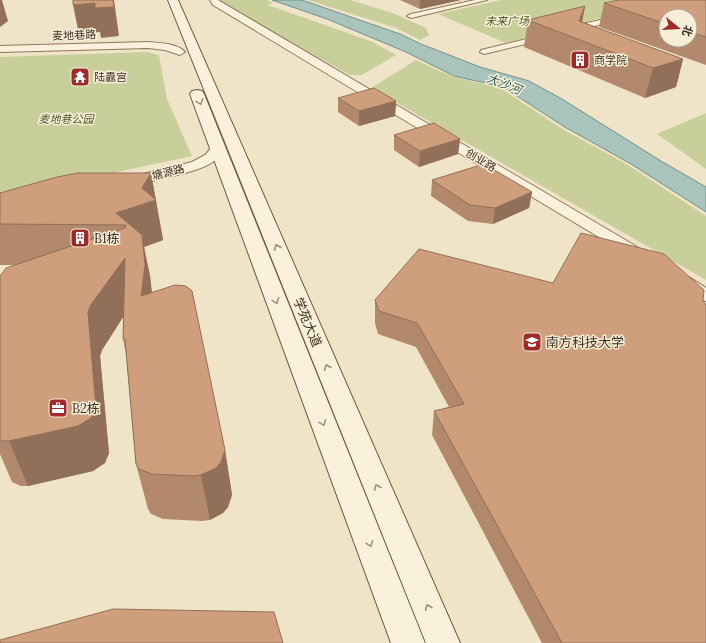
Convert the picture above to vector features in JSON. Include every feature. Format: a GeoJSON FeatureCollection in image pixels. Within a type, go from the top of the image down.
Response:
{"type":"FeatureCollection","features":[{"type":"Feature","properties":{"kind":"main road","name":"学苑大道"},"geometry":{"type":"LineString","coordinates":[[160,0],[175,45],[222,159],[408,643]]}},
{"type":"Feature","properties":{"kind":"main road","name":"学苑大道"},"geometry":{"type":"LineString","coordinates":[[173,0],[443,643]]}},
{"type":"Feature","properties":{"kind":"street","name":"创业路"},"geometry":{"type":"LineString","coordinates":[[214,0],[216,3],[647,259]]}},
{"type":"Feature","properties":{"kind":"street"},"geometry":{"type":"LineString","coordinates":[[411,16],[484,0]]}},
{"type":"Feature","properties":{"kind":"street"},"geometry":{"type":"LineString","coordinates":[[566,30],[626,16]]}},
{"type":"Feature","properties":{"kind":"street"},"geometry":{"type":"LineString","coordinates":[[484,52],[551,34]]}},
{"type":"Feature","properties":{"kind":"street","name":"麦地巷路"},"geometry":{"type":"LineString","coordinates":[[0,49],[156,44],[175,45]]}},
{"type":"Feature","properties":{"kind":"street","name":"麦地巷路"},"geometry":{"type":"LineString","coordinates":[[148,45],[167,47],[175,45]]}},
{"type":"Feature","properties":{"kind":"street","name":"塘源路"},"geometry":{"type":"LineString","coordinates":[[116,185],[197,165],[212,165],[222,159]]}},
{"type":"Feature","properties":{"kind":"street"},"geometry":{"type":"LineString","coordinates":[[670,273],[706,296]]}},
{"type":"Feature","properties":{"kind":"green space"},"geometry":{"type":"Polygon","coordinates":[[[218,0],[267,0],[273,3],[268,5],[373,42],[396,55],[362,75],[350,75],[220,3],[218,0]]]}},
{"type":"Feature","properties":{"kind":"green space"},"geometry":{"type":"Polygon","coordinates":[[[308,0],[350,0],[393,13],[426,28],[429,35],[420,40],[396,28],[308,0]]]}},
{"type":"Feature","properties":{"kind":"green space","name":"未来广场"},"geometry":{"type":"Polygon","coordinates":[[[501,0],[669,0],[506,43],[438,14],[501,0]]]}},
{"type":"Feature","properties":{"kind":"green space","name":"麦地巷公园"},"geometry":{"type":"Polygon","coordinates":[[[146,52],[159,55],[167,99],[192,156],[0,197],[0,57],[146,52]]]}},
{"type":"Feature","properties":{"kind":"green space"},"geometry":{"type":"Polygon","coordinates":[[[416,60],[451,76],[502,89],[559,127],[628,165],[706,216],[706,280],[371,88],[416,60]]]}},
{"type":"Feature","properties":{"kind":"green space"},"geometry":{"type":"Polygon","coordinates":[[[706,113],[706,169],[657,134],[706,113]]]}},
{"type":"Feature","properties":{"kind":"water","name":"大沙河"},"geometry":{"type":"Polygon","coordinates":[[[272,0],[302,0],[400,34],[421,44],[480,67],[529,81],[562,99],[661,161],[706,187],[706,212],[631,164],[563,126],[503,87],[454,76],[406,52],[327,19],[272,0]]]}},
{"type":"Feature","properties":{"kind":"building"},"geometry":{"type":"Polygon","coordinates":[[[73,0],[113,0],[114,7],[95,8],[95,3],[73,5],[73,0]]]}},
{"type":"Feature","properties":{"kind":"building"},"geometry":{"type":"Polygon","coordinates":[[[619,0],[706,0],[706,37],[698,34],[698,8],[658,8],[658,21],[604,3],[619,0]]]}},
{"type":"Feature","properties":{"kind":"building"},"geometry":{"type":"Polygon","coordinates":[[[585,6],[579,21],[683,59],[653,68],[528,20],[585,6]]]}},
{"type":"Feature","properties":{"kind":"building"},"geometry":{"type":"Polygon","coordinates":[[[374,88],[396,101],[359,111],[338,98],[374,88]]]}},
{"type":"Feature","properties":{"kind":"building"},"geometry":{"type":"Polygon","coordinates":[[[434,123],[460,139],[420,151],[394,135],[434,123]]]}},
{"type":"Feature","properties":{"kind":"building"},"geometry":{"type":"Polygon","coordinates":[[[484,164],[532,192],[495,208],[470,205],[432,180],[484,164]]]}},
{"type":"Feature","properties":{"kind":"building"},"geometry":{"type":"Polygon","coordinates":[[[78,173],[151,173],[142,188],[156,200],[116,213],[142,235],[145,265],[141,296],[175,285],[186,286],[192,291],[225,450],[221,462],[216,468],[201,475],[152,474],[139,469],[136,464],[125,339],[123,339],[125,258],[90,306],[88,313],[96,408],[91,418],[78,426],[9,441],[0,440],[0,276],[6,268],[125,228],[126,225],[0,224],[0,193],[57,177],[78,173]]]}},
{"type":"Feature","properties":{"kind":"building"},"geometry":{"type":"Polygon","coordinates":[[[581,233],[664,254],[704,290],[703,301],[706,305],[706,643],[562,643],[434,411],[464,404],[417,323],[379,311],[375,300],[419,249],[553,283],[581,233]]]}},
{"type":"Feature","properties":{"kind":"building"},"geometry":{"type":"Polygon","coordinates":[[[113,609],[274,612],[283,643],[0,643],[0,640],[113,609]]]}},
{"type":"Feature","properties":{"kind":"place","name":"商学院"},"geometry":{"type":"Point","coordinates":[580,60]}},
{"type":"Feature","properties":{"kind":"place","name":"陆纛宫"},"geometry":{"type":"Point","coordinates":[80,77]}},
{"type":"Feature","properties":{"kind":"place","name":"B1栋"},"geometry":{"type":"Point","coordinates":[80,238]}},
{"type":"Feature","properties":{"kind":"place","name":"南方科技大学"},"geometry":{"type":"Point","coordinates":[532,342]}},
{"type":"Feature","properties":{"kind":"place","name":"B2栋"},"geometry":{"type":"Point","coordinates":[58,408]}}]}
